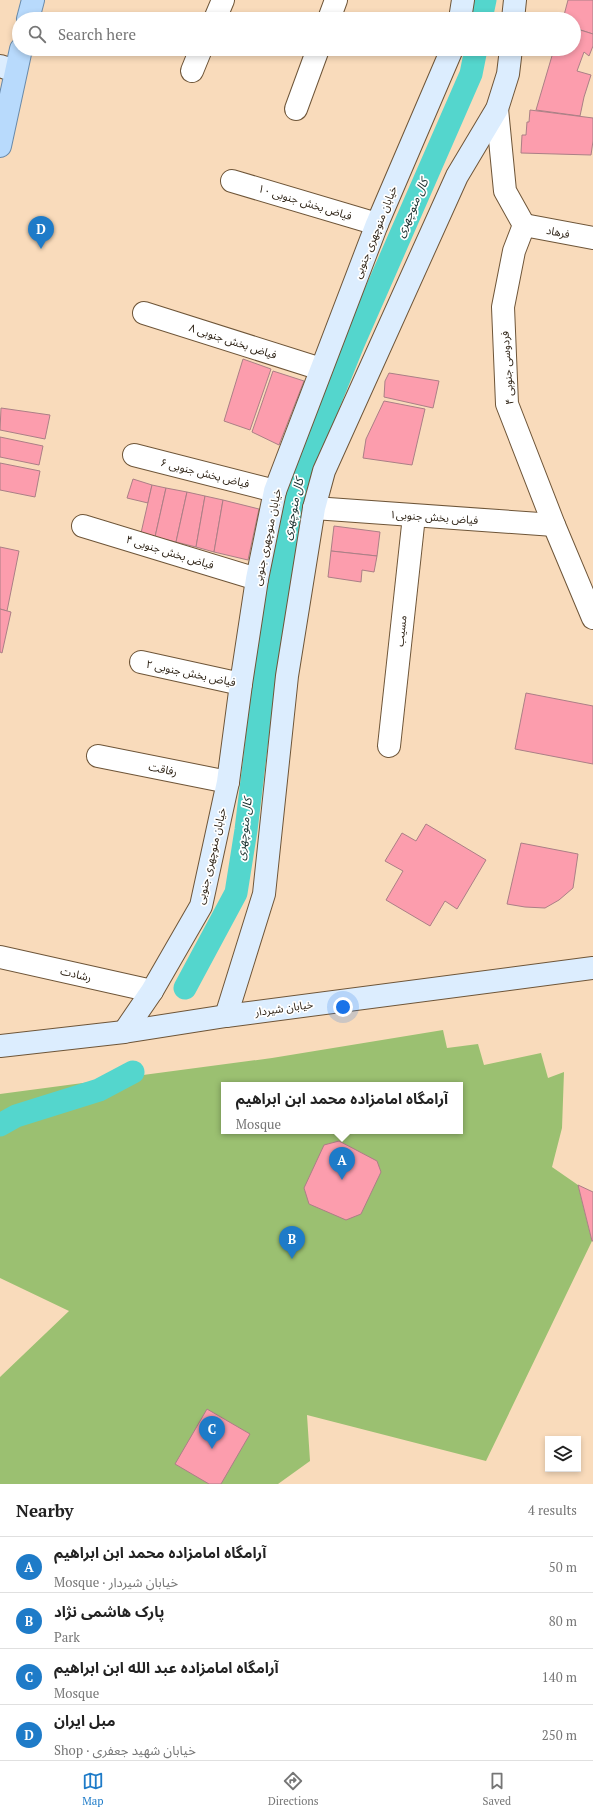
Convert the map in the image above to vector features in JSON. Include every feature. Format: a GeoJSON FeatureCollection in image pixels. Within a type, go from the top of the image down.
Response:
{"type":"FeatureCollection","features":[{"type":"Feature","properties":{"kind":"main road"},"geometry":{"type":"LineString","coordinates":[[30,12],[33,0]]}},
{"type":"Feature","properties":{"kind":"main road"},"geometry":{"type":"LineString","coordinates":[[0,146],[8,68],[16,56]]}},
{"type":"Feature","properties":{"kind":"street"},"geometry":{"type":"LineString","coordinates":[[218,12],[224,0]]}},
{"type":"Feature","properties":{"kind":"street"},"geometry":{"type":"LineString","coordinates":[[332,12],[336,0]]}},
{"type":"Feature","properties":{"kind":"street"},"geometry":{"type":"LineString","coordinates":[[461,12],[463,0]]}},
{"type":"Feature","properties":{"kind":"street"},"geometry":{"type":"LineString","coordinates":[[514,12],[515,0]]}},
{"type":"Feature","properties":{"kind":"street"},"geometry":{"type":"LineString","coordinates":[[192,71],[198,56]]}},
{"type":"Feature","properties":{"kind":"street"},"geometry":{"type":"LineString","coordinates":[[296,109],[315,56]]}},
{"type":"Feature","properties":{"kind":"street","name":"خیابان منوچهری جنوبی"},"geometry":{"type":"LineString","coordinates":[[124,1032],[152,991],[201,906],[228,782],[257,579],[275,491],[377,224],[449,56]]}},
{"type":"Feature","properties":{"kind":"street"},"geometry":{"type":"LineString","coordinates":[[226,1016],[264,894],[287,676],[314,508],[324,471],[453,183],[497,109],[508,74],[510,56]]}},
{"type":"Feature","properties":{"kind":"street"},"geometry":{"type":"LineString","coordinates":[[497,109],[505,191],[524,225]]}},
{"type":"Feature","properties":{"kind":"street","name":"فیاض بخش جنوبی ۱۰"},"geometry":{"type":"LineString","coordinates":[[232,181],[377,224]]}},
{"type":"Feature","properties":{"kind":"street","name":"فرهاد"},"geometry":{"type":"LineString","coordinates":[[524,225],[593,238]]}},
{"type":"Feature","properties":{"kind":"street","name":"فردوسی جنوبی ۴"},"geometry":{"type":"LineString","coordinates":[[524,225],[514,251],[504,307],[507,404],[554,525],[593,618]]}},
{"type":"Feature","properties":{"kind":"street","name":"فیاض بخش جنوبی ۸"},"geometry":{"type":"LineString","coordinates":[[144,313],[321,369]]}},
{"type":"Feature","properties":{"kind":"street","name":"فیاض بخش جنوبی ۶"},"geometry":{"type":"LineString","coordinates":[[134,455],[275,491]]}},
{"type":"Feature","properties":{"kind":"street","name":"فیاض بخش جنوبی۱"},"geometry":{"type":"LineString","coordinates":[[314,508],[554,525]]}},
{"type":"Feature","properties":{"kind":"street","name":"مسیب"},"geometry":{"type":"LineString","coordinates":[[389,746],[414,516]]}},
{"type":"Feature","properties":{"kind":"street","name":"فیاض بخش جنوبی ۴"},"geometry":{"type":"LineString","coordinates":[[83,526],[257,579]]}},
{"type":"Feature","properties":{"kind":"street","name":"فیاض بخش جنوبی ۲"},"geometry":{"type":"LineString","coordinates":[[140,662],[241,684]]}},
{"type":"Feature","properties":{"kind":"street","name":"رفاقت"},"geometry":{"type":"LineString","coordinates":[[98,756],[228,782]]}},
{"type":"Feature","properties":{"kind":"street","name":"رشادت"},"geometry":{"type":"LineString","coordinates":[[0,957],[152,991]]}},
{"type":"Feature","properties":{"kind":"street","name":"خیابان شیردار"},"geometry":{"type":"LineString","coordinates":[[0,1046],[124,1032],[226,1016],[593,968]]}},
{"type":"Feature","properties":{"kind":"green space"},"geometry":{"type":"Polygon","coordinates":[[[443,1030],[447,1048],[478,1044],[484,1065],[541,1053],[548,1078],[564,1072],[562,1128],[552,1167],[578,1185],[592,1241],[486,1461],[307,1415],[310,1461],[278,1484],[0,1484],[0,1377],[69,1311],[0,1278],[0,1094],[272,1058],[443,1030]]]}},
{"type":"Feature","properties":{"kind":"building"},"geometry":{"type":"Polygon","coordinates":[[[568,0],[593,0],[593,34],[581,30],[581,12],[565,12],[568,0]]]}},
{"type":"Feature","properties":{"kind":"building"},"geometry":{"type":"Polygon","coordinates":[[[581,30],[593,34],[593,46],[589,56],[584,52],[577,71],[591,75],[580,116],[536,110],[552,56],[581,56],[581,30]]]}},
{"type":"Feature","properties":{"kind":"building"},"geometry":{"type":"Polygon","coordinates":[[[530,110],[593,118],[593,141],[591,155],[521,153],[522,135],[526,135],[530,110]]]}},
{"type":"Feature","properties":{"kind":"building"},"geometry":{"type":"Polygon","coordinates":[[[243,359],[271,369],[250,430],[224,421],[243,359]]]}},
{"type":"Feature","properties":{"kind":"building"},"geometry":{"type":"Polygon","coordinates":[[[273,371],[304,381],[279,445],[252,432],[273,371]]]}},
{"type":"Feature","properties":{"kind":"building"},"geometry":{"type":"Polygon","coordinates":[[[389,373],[439,381],[433,408],[384,397],[385,381],[389,373]]]}},
{"type":"Feature","properties":{"kind":"building"},"geometry":{"type":"Polygon","coordinates":[[[384,401],[425,409],[412,465],[363,458],[366,439],[384,401]]]}},
{"type":"Feature","properties":{"kind":"building"},"geometry":{"type":"Polygon","coordinates":[[[1,408],[50,415],[45,439],[0,430],[1,408]]]}},
{"type":"Feature","properties":{"kind":"building"},"geometry":{"type":"Polygon","coordinates":[[[0,437],[43,446],[39,465],[0,457],[0,437]]]}},
{"type":"Feature","properties":{"kind":"building"},"geometry":{"type":"Polygon","coordinates":[[[0,463],[40,471],[35,497],[0,490],[0,463]]]}},
{"type":"Feature","properties":{"kind":"building"},"geometry":{"type":"Polygon","coordinates":[[[133,479],[152,485],[148,503],[127,498],[133,479]]]}},
{"type":"Feature","properties":{"kind":"building"},"geometry":{"type":"Polygon","coordinates":[[[152,485],[166,488],[155,537],[141,533],[152,485]]]}},
{"type":"Feature","properties":{"kind":"building"},"geometry":{"type":"Polygon","coordinates":[[[166,488],[187,492],[176,542],[155,537],[166,488]]]}},
{"type":"Feature","properties":{"kind":"building"},"geometry":{"type":"Polygon","coordinates":[[[187,492],[205,496],[196,547],[176,542],[187,492]]]}},
{"type":"Feature","properties":{"kind":"building"},"geometry":{"type":"Polygon","coordinates":[[[205,496],[223,500],[214,552],[196,547],[205,496]]]}},
{"type":"Feature","properties":{"kind":"building"},"geometry":{"type":"Polygon","coordinates":[[[223,500],[259,509],[248,560],[214,552],[223,500]]]}},
{"type":"Feature","properties":{"kind":"building"},"geometry":{"type":"Polygon","coordinates":[[[334,526],[380,532],[377,556],[331,551],[334,526]]]}},
{"type":"Feature","properties":{"kind":"building"},"geometry":{"type":"Polygon","coordinates":[[[0,547],[19,551],[7,611],[0,609],[0,547]]]}},
{"type":"Feature","properties":{"kind":"building"},"geometry":{"type":"Polygon","coordinates":[[[331,551],[377,556],[374,572],[362,570],[361,582],[328,577],[331,551]]]}},
{"type":"Feature","properties":{"kind":"building"},"geometry":{"type":"Polygon","coordinates":[[[0,609],[11,612],[2,653],[0,652],[0,609]]]}},
{"type":"Feature","properties":{"kind":"building"},"geometry":{"type":"Polygon","coordinates":[[[526,693],[593,706],[593,764],[515,749],[526,693]]]}},
{"type":"Feature","properties":{"kind":"building"},"geometry":{"type":"Polygon","coordinates":[[[426,824],[486,860],[457,909],[445,901],[430,926],[386,900],[403,871],[385,861],[402,833],[416,841],[426,824]]]}},
{"type":"Feature","properties":{"kind":"building"},"geometry":{"type":"Polygon","coordinates":[[[521,843],[578,854],[573,888],[559,900],[545,908],[507,904],[521,843]]]}},
{"type":"Feature","properties":{"kind":"building"},"geometry":{"type":"Polygon","coordinates":[[[339,1141],[377,1161],[381,1172],[361,1214],[346,1220],[309,1204],[304,1188],[324,1145],[339,1141]]]}},
{"type":"Feature","properties":{"kind":"building"},"geometry":{"type":"Polygon","coordinates":[[[578,1185],[593,1192],[593,1241],[592,1241],[578,1185]]]}},
{"type":"Feature","properties":{"kind":"building"},"geometry":{"type":"Polygon","coordinates":[[[207,1409],[250,1434],[221,1484],[209,1484],[175,1464],[207,1409]]]}},
{"type":"Feature","properties":{"kind":"waterway","name":"کال منوچهری"},"geometry":{"type":"LineString","coordinates":[[482,12],[485,0]]}},
{"type":"Feature","properties":{"kind":"waterway","name":"کال منوچهری"},"geometry":{"type":"LineString","coordinates":[[185,988],[236,893],[246,830],[267,657],[296,485],[353,344],[471,74],[475,56]]}},
{"type":"Feature","properties":{"kind":"waterway"},"geometry":{"type":"LineString","coordinates":[[0,1125],[16,1116],[99,1090],[133,1072]]}},
{"type":"Feature","properties":{"kind":"place","name":"مبل ایران"},"geometry":{"type":"Point","coordinates":[41,249]}},
{"type":"Feature","properties":{"kind":"place","name":"آرامگاه امامزاده محمد ابن ابراهیم"},"geometry":{"type":"Point","coordinates":[342,1180]}},
{"type":"Feature","properties":{"kind":"place","name":"پارک هاشمی نژاد"},"geometry":{"type":"Point","coordinates":[292,1259]}},
{"type":"Feature","properties":{"kind":"place","name":"آرامگاه امامزاده عبد الله ابن ابراهیم"},"geometry":{"type":"Point","coordinates":[212,1449]}}]}
